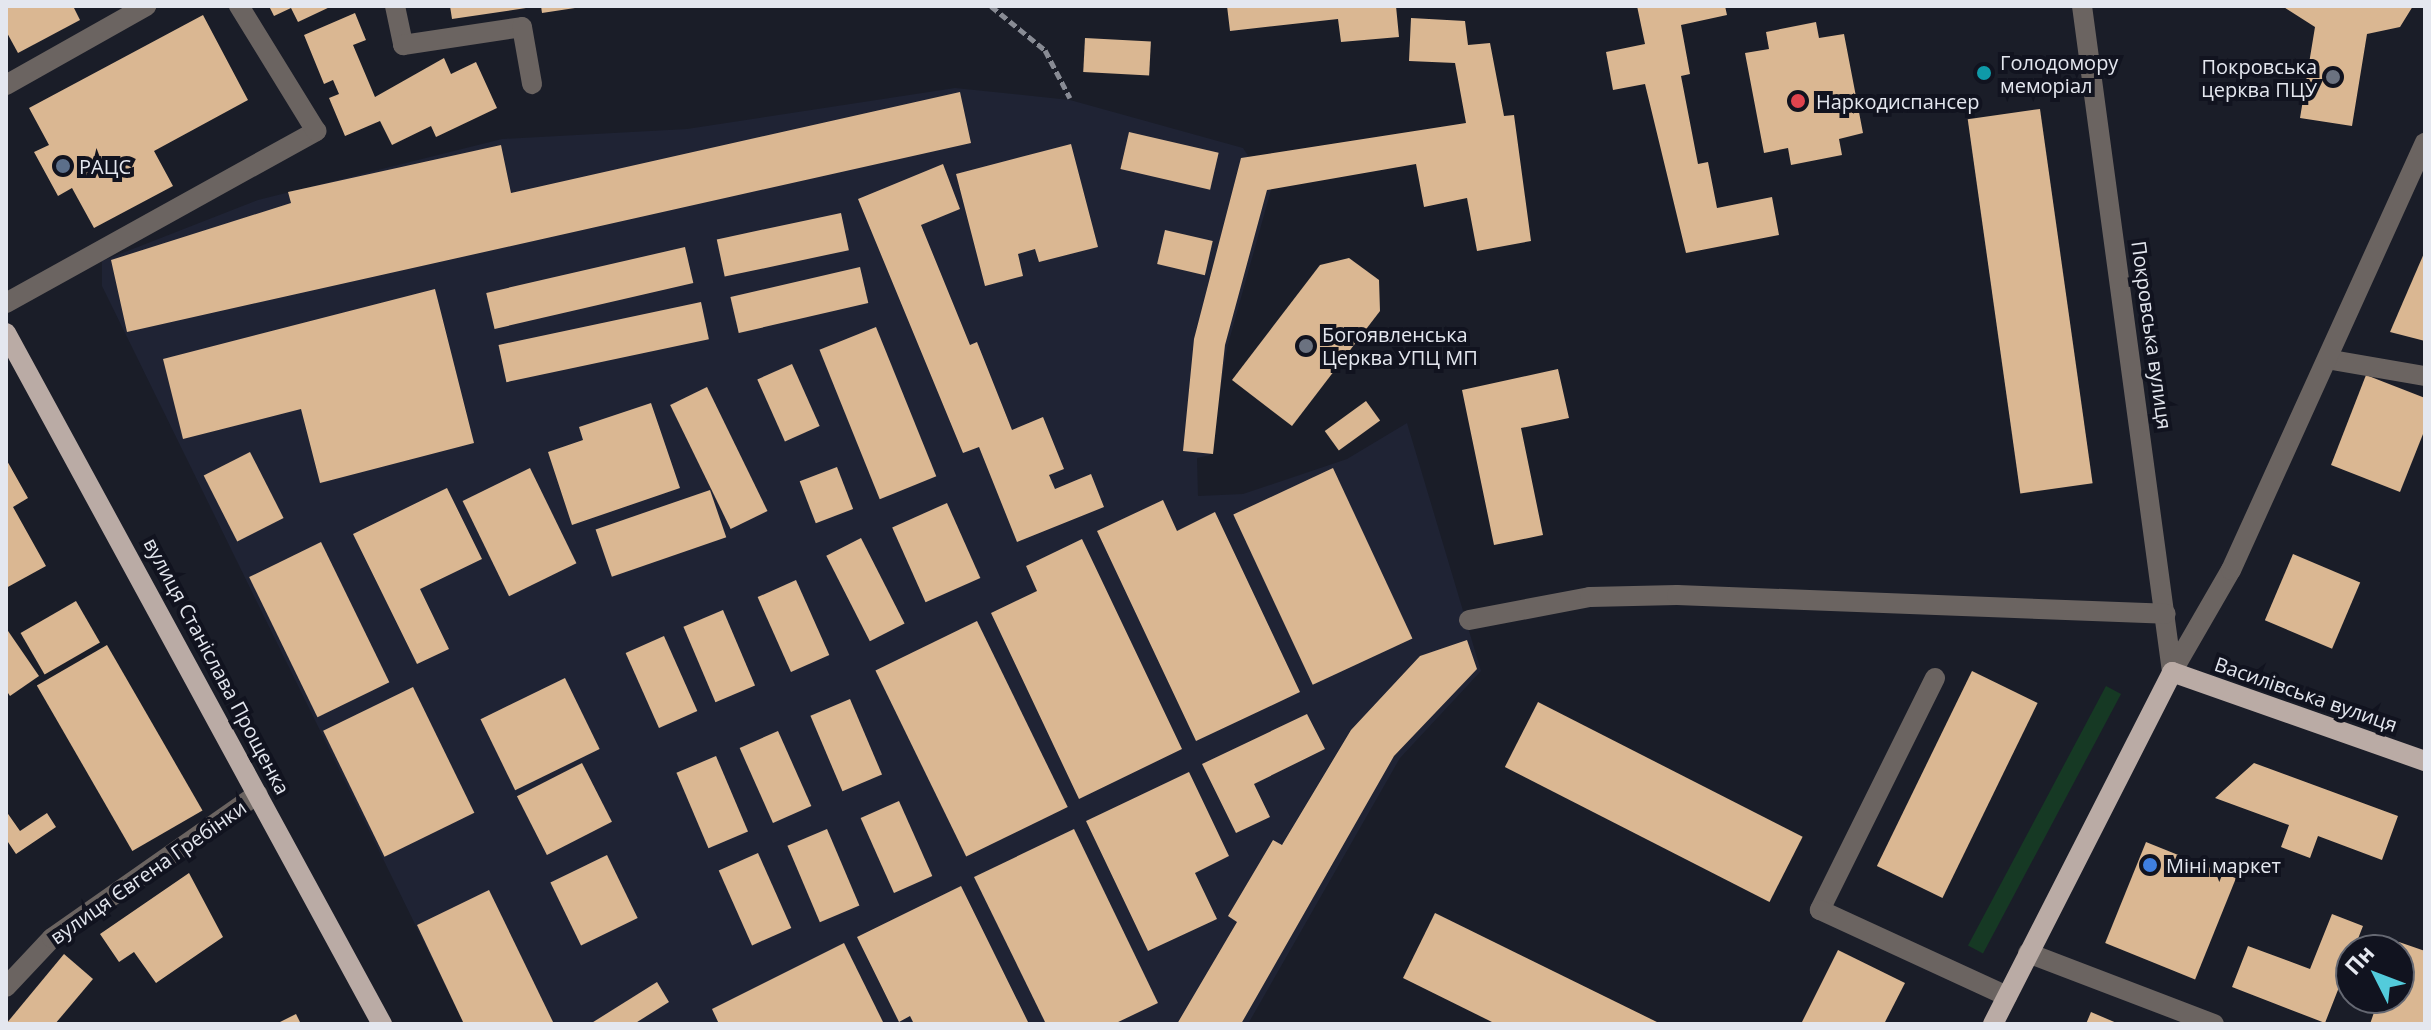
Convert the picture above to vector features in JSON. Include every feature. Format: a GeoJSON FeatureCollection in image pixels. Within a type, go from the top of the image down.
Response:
{"type":"FeatureCollection","features":[{"type":"Feature","properties":{"kind":"main road","name":"вулиця Станіслава Прощенка"},"geometry":{"type":"LineString","coordinates":[[6,333],[382,1024]]}},
{"type":"Feature","properties":{"kind":"main road","name":"Василівська вулиця"},"geometry":{"type":"LineString","coordinates":[[2172,672],[2425,761]]}},
{"type":"Feature","properties":{"kind":"main road"},"geometry":{"type":"LineString","coordinates":[[1993,1024],[2172,672]]}},
{"type":"Feature","properties":{"kind":"street"},"geometry":{"type":"LineString","coordinates":[[6,85],[146,6]]}},
{"type":"Feature","properties":{"kind":"street"},"geometry":{"type":"LineString","coordinates":[[6,303],[316,131],[239,6]]}},
{"type":"Feature","properties":{"kind":"street"},"geometry":{"type":"LineString","coordinates":[[395,6],[403,45],[522,27],[532,84]]}},
{"type":"Feature","properties":{"kind":"street","name":"Покровська вулиця"},"geometry":{"type":"LineString","coordinates":[[2082,6],[2172,672]]}},
{"type":"Feature","properties":{"kind":"street"},"geometry":{"type":"LineString","coordinates":[[2172,672],[2231,570],[2332,360],[2425,143]]}},
{"type":"Feature","properties":{"kind":"street"},"geometry":{"type":"LineString","coordinates":[[2332,360],[2425,376]]}},
{"type":"Feature","properties":{"kind":"street"},"geometry":{"type":"LineString","coordinates":[[1469,620],[1590,597],[1677,595],[2166,614]]}},
{"type":"Feature","properties":{"kind":"street"},"geometry":{"type":"LineString","coordinates":[[1935,678],[1820,910],[2007,996]]}},
{"type":"Feature","properties":{"kind":"street","name":"вулиця Євгена Гребінки"},"geometry":{"type":"LineString","coordinates":[[6,987],[52,938],[258,794]]}},
{"type":"Feature","properties":{"kind":"street"},"geometry":{"type":"LineString","coordinates":[[2028,953],[2214,1024]]}},
{"type":"Feature","properties":{"kind":"path"},"geometry":{"type":"LineString","coordinates":[[991,6],[1045,50],[1070,98]]}},
{"type":"Feature","properties":{"kind":"shaded area"},"geometry":{"type":"Polygon","coordinates":[[[955,88],[1070,100],[1243,148],[1271,190],[1227,348],[1210,455],[1197,458],[1198,496],[1243,494],[1347,459],[1407,423],[1481,671],[1400,758],[1248,1024],[464,1024],[102,286],[102,261],[258,200],[502,139],[687,129],[955,88]]]}},
{"type":"Feature","properties":{"kind":"green space"},"geometry":{"type":"Polygon","coordinates":[[[2106,686],[2121,694],[1983,954],[1968,946],[2106,686]]]}},
{"type":"Feature","properties":{"kind":"building"},"geometry":{"type":"Polygon","coordinates":[[[6,6],[73,6],[80,20],[18,53],[6,31],[6,6]]]}},
{"type":"Feature","properties":{"kind":"building"},"geometry":{"type":"Polygon","coordinates":[[[269,6],[332,6],[298,22],[291,8],[274,16],[269,6]]]}},
{"type":"Feature","properties":{"kind":"building"},"geometry":{"type":"Polygon","coordinates":[[[450,6],[526,6],[526,8],[452,19],[450,6]]]}},
{"type":"Feature","properties":{"kind":"building"},"geometry":{"type":"Polygon","coordinates":[[[541,6],[575,6],[575,8],[542,13],[541,6]]]}},
{"type":"Feature","properties":{"kind":"building"},"geometry":{"type":"Polygon","coordinates":[[[1227,6],[1396,6],[1399,37],[1341,42],[1338,19],[1230,31],[1227,6]]]}},
{"type":"Feature","properties":{"kind":"building"},"geometry":{"type":"Polygon","coordinates":[[[1637,6],[1725,6],[1727,15],[1681,25],[1690,74],[1681,76],[1698,164],[1708,162],[1717,208],[1772,197],[1779,235],[1686,253],[1645,84],[1613,90],[1606,52],[1645,44],[1637,6]]]}},
{"type":"Feature","properties":{"kind":"building","name":"Покровська церква ПЦУ"},"geometry":{"type":"Polygon","coordinates":[[[2282,6],[2413,6],[2400,27],[2367,34],[2352,126],[2300,118],[2315,27],[2282,6]]]}},
{"type":"Feature","properties":{"kind":"building"},"geometry":{"type":"Polygon","coordinates":[[[355,13],[366,40],[353,45],[375,97],[444,58],[451,74],[476,62],[497,108],[436,137],[431,126],[392,145],[380,121],[345,136],[329,98],[339,94],[333,80],[324,84],[304,35],[355,13]]]}},
{"type":"Feature","properties":{"kind":"building"},"geometry":{"type":"Polygon","coordinates":[[[203,15],[248,100],[154,151],[173,186],[94,228],[72,188],[58,196],[34,152],[49,145],[29,108],[203,15]]]}},
{"type":"Feature","properties":{"kind":"building"},"geometry":{"type":"Polygon","coordinates":[[[1411,18],[1465,21],[1468,45],[1490,43],[1504,116],[1514,115],[1531,241],[1477,251],[1467,198],[1424,207],[1416,164],[1267,190],[1225,345],[1213,454],[1183,451],[1194,339],[1241,158],[1466,123],[1455,63],[1409,61],[1411,18]]]}},
{"type":"Feature","properties":{"kind":"building"},"geometry":{"type":"Polygon","coordinates":[[[1816,22],[1819,38],[1844,34],[1863,133],[1839,139],[1842,155],[1791,165],[1788,148],[1764,153],[1745,53],[1769,49],[1766,32],[1816,22]]]}},
{"type":"Feature","properties":{"kind":"building"},"geometry":{"type":"Polygon","coordinates":[[[1085,38],[1151,41],[1149,75],[1083,72],[1085,38]]]}},
{"type":"Feature","properties":{"kind":"building"},"geometry":{"type":"Polygon","coordinates":[[[960,92],[971,143],[127,332],[111,260],[291,203],[288,192],[501,145],[511,193],[960,92]]]}},
{"type":"Feature","properties":{"kind":"building"},"geometry":{"type":"Polygon","coordinates":[[[2040,109],[2093,483],[2020,493],[1968,119],[2040,109]]]}},
{"type":"Feature","properties":{"kind":"building"},"geometry":{"type":"Polygon","coordinates":[[[1129,132],[1219,153],[1210,190],[1120,169],[1129,132]]]}},
{"type":"Feature","properties":{"kind":"building"},"geometry":{"type":"Polygon","coordinates":[[[1071,144],[1098,247],[1039,262],[1035,249],[1018,254],[1023,276],[985,286],[956,174],[1071,144]]]}},
{"type":"Feature","properties":{"kind":"building"},"geometry":{"type":"Polygon","coordinates":[[[943,164],[960,209],[921,225],[970,345],[977,342],[1012,430],[1043,417],[1064,469],[1049,475],[1055,489],[1091,474],[1104,507],[1017,542],[979,447],[963,453],[858,199],[943,164]]]}},
{"type":"Feature","properties":{"kind":"building"},"geometry":{"type":"Polygon","coordinates":[[[841,213],[849,250],[725,277],[717,239],[841,213]]]}},
{"type":"Feature","properties":{"kind":"building"},"geometry":{"type":"Polygon","coordinates":[[[1165,230],[1213,241],[1205,275],[1157,264],[1165,230]]]}},
{"type":"Feature","properties":{"kind":"building"},"geometry":{"type":"Polygon","coordinates":[[[685,247],[693,283],[495,329],[486,293],[685,247]]]}},
{"type":"Feature","properties":{"kind":"building"},"geometry":{"type":"Polygon","coordinates":[[[2425,251],[2425,341],[2390,332],[2425,251]]]}},
{"type":"Feature","properties":{"kind":"building","name":"Богоявленська Церква УПЦ МП"},"geometry":{"type":"Polygon","coordinates":[[[1349,258],[1379,280],[1380,311],[1292,426],[1232,380],[1320,265],[1349,258]]]}},
{"type":"Feature","properties":{"kind":"building"},"geometry":{"type":"Polygon","coordinates":[[[860,267],[868,303],[739,333],[730,297],[860,267]]]}},
{"type":"Feature","properties":{"kind":"building"},"geometry":{"type":"Polygon","coordinates":[[[435,289],[474,443],[320,483],[301,409],[183,439],[163,359],[435,289]]]}},
{"type":"Feature","properties":{"kind":"building"},"geometry":{"type":"Polygon","coordinates":[[[701,302],[709,339],[506,382],[499,345],[701,302]]]}},
{"type":"Feature","properties":{"kind":"building"},"geometry":{"type":"Polygon","coordinates":[[[876,327],[936,476],[880,499],[819,350],[876,327]]]}},
{"type":"Feature","properties":{"kind":"building"},"geometry":{"type":"Polygon","coordinates":[[[792,364],[820,426],[785,442],[757,379],[792,364]]]}},
{"type":"Feature","properties":{"kind":"building"},"geometry":{"type":"Polygon","coordinates":[[[1558,369],[1569,418],[1521,428],[1543,535],[1494,545],[1462,390],[1558,369]]]}},
{"type":"Feature","properties":{"kind":"building"},"geometry":{"type":"Polygon","coordinates":[[[2366,375],[2425,398],[2425,429],[2400,492],[2331,465],[2366,375]]]}},
{"type":"Feature","properties":{"kind":"building"},"geometry":{"type":"Polygon","coordinates":[[[707,387],[767,511],[731,529],[670,405],[707,387]]]}},
{"type":"Feature","properties":{"kind":"building"},"geometry":{"type":"Polygon","coordinates":[[[1366,401],[1380,420],[1339,450],[1325,431],[1366,401]]]}},
{"type":"Feature","properties":{"kind":"building"},"geometry":{"type":"Polygon","coordinates":[[[651,403],[680,488],[572,525],[548,452],[583,440],[579,427],[651,403]]]}},
{"type":"Feature","properties":{"kind":"building"},"geometry":{"type":"Polygon","coordinates":[[[250,452],[284,518],[237,542],[204,476],[250,452]]]}},
{"type":"Feature","properties":{"kind":"building"},"geometry":{"type":"Polygon","coordinates":[[[6,459],[28,498],[13,507],[46,566],[6,588],[6,459]]]}},
{"type":"Feature","properties":{"kind":"building"},"geometry":{"type":"Polygon","coordinates":[[[837,467],[853,509],[816,523],[800,481],[837,467]]]}},
{"type":"Feature","properties":{"kind":"building"},"geometry":{"type":"Polygon","coordinates":[[[530,468],[576,563],[509,596],[463,501],[530,468]]]}},
{"type":"Feature","properties":{"kind":"building"},"geometry":{"type":"Polygon","coordinates":[[[1333,468],[1412,638],[1313,685],[1233,514],[1333,468]]]}},
{"type":"Feature","properties":{"kind":"building"},"geometry":{"type":"Polygon","coordinates":[[[447,488],[482,559],[420,589],[449,649],[417,664],[353,534],[447,488]]]}},
{"type":"Feature","properties":{"kind":"building"},"geometry":{"type":"Polygon","coordinates":[[[710,490],[726,537],[612,577],[596,529],[710,490]]]}},
{"type":"Feature","properties":{"kind":"building"},"geometry":{"type":"Polygon","coordinates":[[[1163,500],[1177,531],[1215,512],[1300,692],[1196,741],[1097,531],[1163,500]]]}},
{"type":"Feature","properties":{"kind":"building"},"geometry":{"type":"Polygon","coordinates":[[[947,503],[980,578],[926,602],[892,527],[947,503]]]}},
{"type":"Feature","properties":{"kind":"building"},"geometry":{"type":"Polygon","coordinates":[[[861,538],[905,624],[870,641],[826,556],[861,538]]]}},
{"type":"Feature","properties":{"kind":"building"},"geometry":{"type":"Polygon","coordinates":[[[1082,539],[1182,749],[1079,799],[991,613],[1037,591],[1026,566],[1082,539]]]}},
{"type":"Feature","properties":{"kind":"building"},"geometry":{"type":"Polygon","coordinates":[[[321,542],[389,682],[317,717],[249,577],[321,542]]]}},
{"type":"Feature","properties":{"kind":"building"},"geometry":{"type":"Polygon","coordinates":[[[2293,554],[2360,583],[2332,649],[2265,620],[2293,554]]]}},
{"type":"Feature","properties":{"kind":"building"},"geometry":{"type":"Polygon","coordinates":[[[796,580],[829,655],[791,672],[758,597],[796,580]]]}},
{"type":"Feature","properties":{"kind":"building"},"geometry":{"type":"Polygon","coordinates":[[[76,601],[100,643],[45,675],[21,633],[76,601]]]}},
{"type":"Feature","properties":{"kind":"building"},"geometry":{"type":"Polygon","coordinates":[[[723,610],[755,685],[715,702],[683,627],[723,610]]]}},
{"type":"Feature","properties":{"kind":"building"},"geometry":{"type":"Polygon","coordinates":[[[977,621],[1068,807],[966,857],[875,671],[977,621]]]}},
{"type":"Feature","properties":{"kind":"building"},"geometry":{"type":"Polygon","coordinates":[[[6,628],[39,676],[10,696],[6,690],[6,628]]]}},
{"type":"Feature","properties":{"kind":"building"},"geometry":{"type":"Polygon","coordinates":[[[664,636],[697,711],[659,728],[626,653],[664,636]]]}},
{"type":"Feature","properties":{"kind":"building"},"geometry":{"type":"Polygon","coordinates":[[[1467,640],[1477,669],[1394,756],[1241,1024],[1177,1024],[1237,922],[1228,916],[1273,840],[1282,845],[1351,730],[1420,656],[1467,640]]]}},
{"type":"Feature","properties":{"kind":"building"},"geometry":{"type":"Polygon","coordinates":[[[107,645],[202,810],[132,851],[37,686],[107,645]]]}},
{"type":"Feature","properties":{"kind":"building"},"geometry":{"type":"Polygon","coordinates":[[[1972,671],[2038,703],[1942,898],[1877,866],[1972,671]]]}},
{"type":"Feature","properties":{"kind":"building"},"geometry":{"type":"Polygon","coordinates":[[[565,678],[600,749],[515,790],[481,719],[565,678]]]}},
{"type":"Feature","properties":{"kind":"building"},"geometry":{"type":"Polygon","coordinates":[[[413,687],[474,813],[384,857],[323,731],[413,687]]]}},
{"type":"Feature","properties":{"kind":"building"},"geometry":{"type":"Polygon","coordinates":[[[850,699],[882,774],[842,791],[810,716],[850,699]]]}},
{"type":"Feature","properties":{"kind":"building"},"geometry":{"type":"Polygon","coordinates":[[[1538,702],[1803,837],[1769,902],[1505,767],[1538,702]]]}},
{"type":"Feature","properties":{"kind":"building"},"geometry":{"type":"Polygon","coordinates":[[[1307,714],[1325,749],[1254,784],[1270,817],[1236,833],[1202,764],[1307,714]]]}},
{"type":"Feature","properties":{"kind":"building"},"geometry":{"type":"Polygon","coordinates":[[[778,731],[811,806],[773,823],[740,748],[778,731]]]}},
{"type":"Feature","properties":{"kind":"building"},"geometry":{"type":"Polygon","coordinates":[[[716,756],[748,831],[708,848],[676,773],[716,756]]]}},
{"type":"Feature","properties":{"kind":"building"},"geometry":{"type":"Polygon","coordinates":[[[582,763],[612,822],[547,855],[517,796],[582,763]]]}},
{"type":"Feature","properties":{"kind":"building"},"geometry":{"type":"Polygon","coordinates":[[[2254,763],[2398,816],[2382,860],[2318,836],[2310,858],[2281,847],[2289,825],[2215,798],[2254,763]]]}},
{"type":"Feature","properties":{"kind":"building"},"geometry":{"type":"Polygon","coordinates":[[[1189,772],[1229,856],[1195,873],[1217,919],[1148,951],[1086,821],[1189,772]]]}},
{"type":"Feature","properties":{"kind":"building"},"geometry":{"type":"Polygon","coordinates":[[[899,801],[932,876],[894,893],[861,818],[899,801]]]}},
{"type":"Feature","properties":{"kind":"building"},"geometry":{"type":"Polygon","coordinates":[[[6,811],[20,831],[47,813],[56,827],[16,854],[6,839],[6,811]]]}},
{"type":"Feature","properties":{"kind":"building"},"geometry":{"type":"Polygon","coordinates":[[[827,829],[859,905],[820,922],[787,846],[827,829]]]}},
{"type":"Feature","properties":{"kind":"building"},"geometry":{"type":"Polygon","coordinates":[[[1074,829],[1158,1003],[1114,1024],[1046,1024],[974,877],[1074,829]]]}},
{"type":"Feature","properties":{"kind":"building"},"geometry":{"type":"Polygon","coordinates":[[[2146,842],[2236,878],[2195,979],[2105,943],[2146,842]]]}},
{"type":"Feature","properties":{"kind":"building"},"geometry":{"type":"Polygon","coordinates":[[[758,853],[791,928],[752,945],[719,870],[758,853]]]}},
{"type":"Feature","properties":{"kind":"building"},"geometry":{"type":"Polygon","coordinates":[[[607,855],[638,918],[581,946],[550,883],[607,855]]]}},
{"type":"Feature","properties":{"kind":"building"},"geometry":{"type":"Polygon","coordinates":[[[189,873],[223,937],[156,983],[134,952],[119,962],[100,934],[189,873]]]}},
{"type":"Feature","properties":{"kind":"building"},"geometry":{"type":"Polygon","coordinates":[[[961,886],[1029,1024],[914,1024],[910,1016],[899,1022],[857,937],[961,886]]]}},
{"type":"Feature","properties":{"kind":"building"},"geometry":{"type":"Polygon","coordinates":[[[489,890],[554,1024],[464,1024],[417,925],[489,890]]]}},
{"type":"Feature","properties":{"kind":"building"},"geometry":{"type":"Polygon","coordinates":[[[1435,913],[1661,1024],[1496,1024],[1403,978],[1435,913]]]}},
{"type":"Feature","properties":{"kind":"building"},"geometry":{"type":"Polygon","coordinates":[[[2332,914],[2363,926],[2360,934],[2335,934],[2335,997],[2325,1023],[2232,987],[2248,946],[2310,969],[2332,914]]]}},
{"type":"Feature","properties":{"kind":"building"},"geometry":{"type":"Polygon","coordinates":[[[844,943],[884,1024],[719,1024],[712,1009],[844,943]]]}},
{"type":"Feature","properties":{"kind":"building"},"geometry":{"type":"Polygon","coordinates":[[[2415,948],[2425,951],[2425,1024],[2370,1024],[2373,1014],[2415,1014],[2415,948]]]}},
{"type":"Feature","properties":{"kind":"building"},"geometry":{"type":"Polygon","coordinates":[[[1838,950],[1905,983],[1884,1024],[1801,1024],[1838,950]]]}},
{"type":"Feature","properties":{"kind":"building"},"geometry":{"type":"Polygon","coordinates":[[[64,954],[93,979],[55,1024],[6,1024],[64,954]]]}},
{"type":"Feature","properties":{"kind":"building"},"geometry":{"type":"Polygon","coordinates":[[[657,982],[669,1002],[634,1024],[590,1024],[657,982]]]}},
{"type":"Feature","properties":{"kind":"building"},"geometry":{"type":"Polygon","coordinates":[[[2091,1012],[2119,1024],[2086,1024],[2091,1012]]]}},
{"type":"Feature","properties":{"kind":"building"},"geometry":{"type":"Polygon","coordinates":[[[296,1014],[301,1024],[276,1024],[296,1014]]]}},
{"type":"Feature","properties":{"kind":"place","name":"Голодомору меморіал"},"geometry":{"type":"Point","coordinates":[1984,73]}},
{"type":"Feature","properties":{"kind":"place","name":"Покровська церква ПЦУ"},"geometry":{"type":"Point","coordinates":[2333,77]}},
{"type":"Feature","properties":{"kind":"place","name":"Наркодиспансер"},"geometry":{"type":"Point","coordinates":[1798,101]}},
{"type":"Feature","properties":{"kind":"place","name":"РАЦС"},"geometry":{"type":"Point","coordinates":[63,166]}},
{"type":"Feature","properties":{"kind":"place","name":"Богоявленська Церква УПЦ МП"},"geometry":{"type":"Point","coordinates":[1306,346]}},
{"type":"Feature","properties":{"kind":"place","name":"Міні маркет"},"geometry":{"type":"Point","coordinates":[2150,865]}}]}
